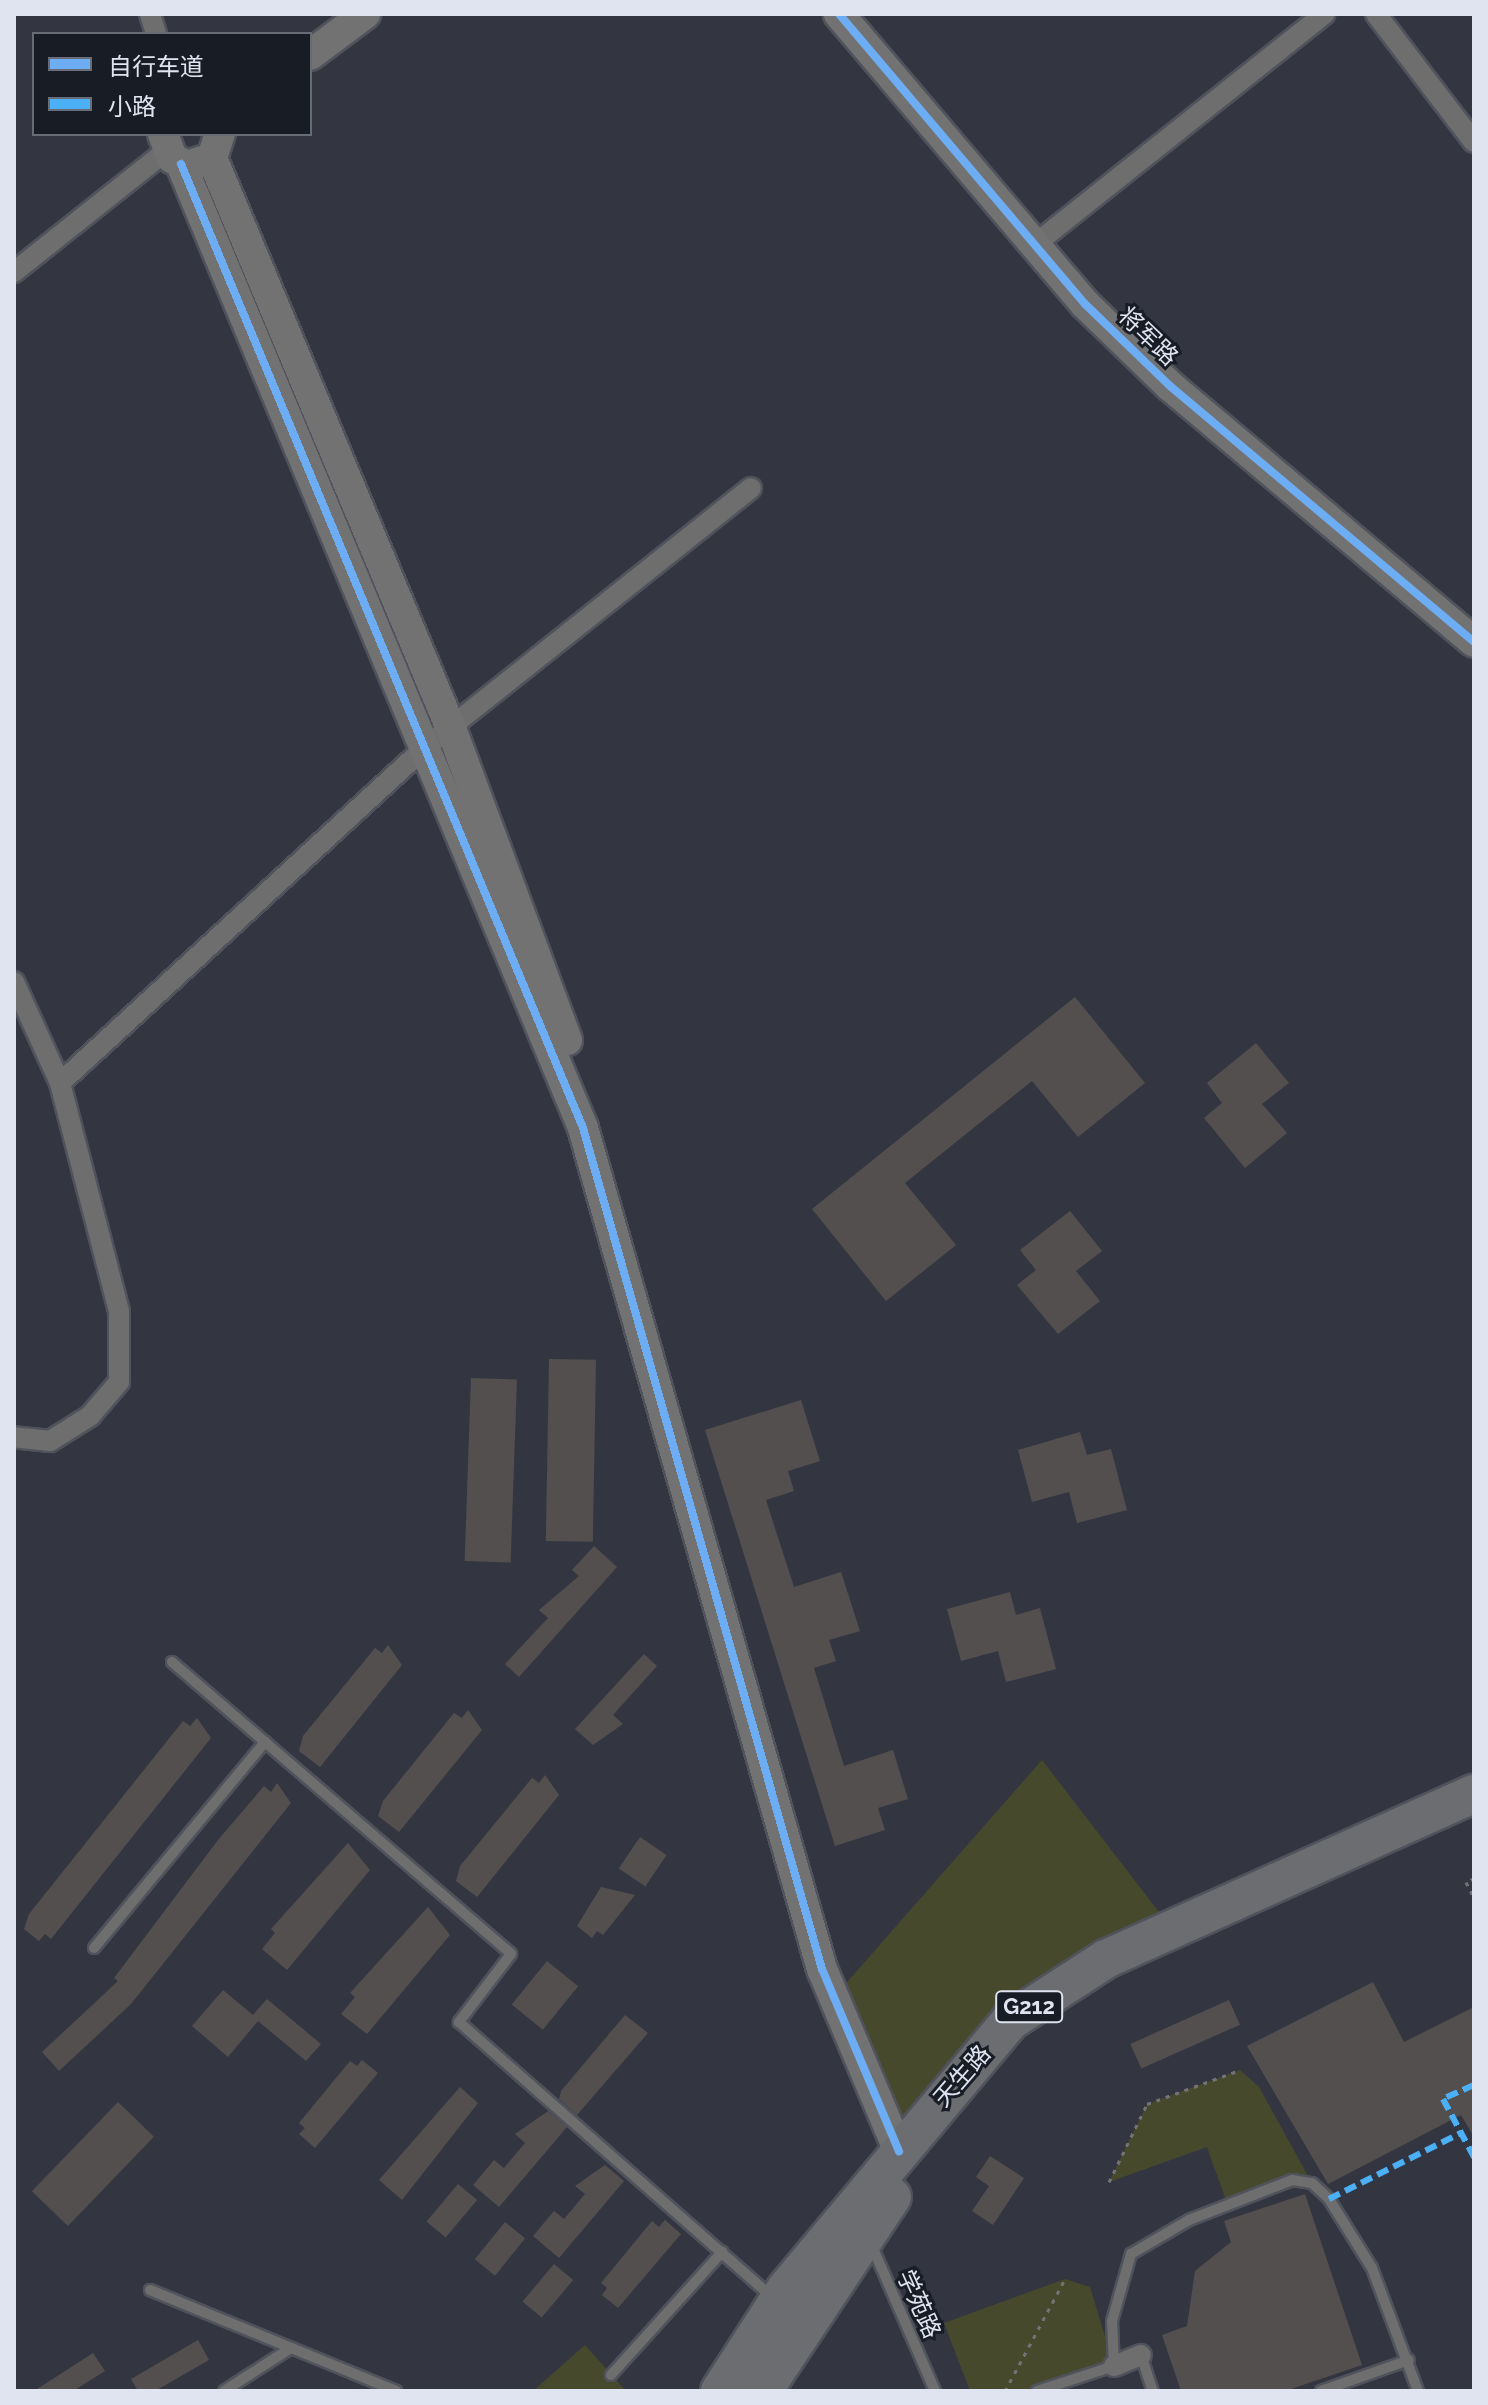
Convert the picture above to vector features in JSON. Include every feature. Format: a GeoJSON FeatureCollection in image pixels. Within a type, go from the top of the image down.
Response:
{"type":"FeatureCollection","features":[{"type":"Feature","properties":{"kind":"highway","name":"天生路"},"geometry":{"type":"LineString","coordinates":[[720,2391],[777,2302],[899,2151],[1010,2021],[1052,1990],[1474,1794]]}},
{"type":"Feature","properties":{"kind":"highway","name":"天生路"},"geometry":{"type":"LineString","coordinates":[[763,2391],[865,2233],[991,2070],[1062,2007],[1474,1818]]}},
{"type":"Feature","properties":{"kind":"street"},"geometry":{"type":"LineString","coordinates":[[310,32],[333,14]]}},
{"type":"Feature","properties":{"kind":"street"},"geometry":{"type":"LineString","coordinates":[[312,54],[365,14]]}},
{"type":"Feature","properties":{"kind":"street","name":"将军路"},"geometry":{"type":"LineString","coordinates":[[839,14],[1034,245],[1170,386],[1474,642]]}},
{"type":"Feature","properties":{"kind":"street"},"geometry":{"type":"LineString","coordinates":[[1034,245],[1324,14]]}},
{"type":"Feature","properties":{"kind":"street"},"geometry":{"type":"LineString","coordinates":[[1376,14],[1474,142]]}},
{"type":"Feature","properties":{"kind":"street"},"geometry":{"type":"LineString","coordinates":[[14,272],[170,150],[216,146],[452,731],[596,1117],[648,1355]]}},
{"type":"Feature","properties":{"kind":"street"},"geometry":{"type":"LineString","coordinates":[[170,150],[583,1128],[822,1969],[899,2151]]}},
{"type":"Feature","properties":{"kind":"street"},"geometry":{"type":"LineString","coordinates":[[60,1083],[423,749],[452,731],[751,488]]}},
{"type":"Feature","properties":{"kind":"street"},"geometry":{"type":"LineString","coordinates":[[14,982],[60,1083],[119,1311],[119,1382],[90,1416],[50,1441],[14,1437]]}},
{"type":"Feature","properties":{"kind":"street"},"geometry":{"type":"LineString","coordinates":[[1114,2366],[1141,2355]]}},
{"type":"Feature","properties":{"kind":"lane"},"geometry":{"type":"LineString","coordinates":[[172,1662],[511,1954],[459,2022],[777,2302]]}},
{"type":"Feature","properties":{"kind":"lane"},"geometry":{"type":"LineString","coordinates":[[94,1948],[265,1742]]}},
{"type":"Feature","properties":{"kind":"lane"},"geometry":{"type":"LineString","coordinates":[[1037,2391],[1114,2366],[1114,2306],[1131,2254],[1189,2220],[1292,2180],[1312,2183],[1329,2199],[1372,2268],[1409,2360],[1418,2391]]}},
{"type":"Feature","properties":{"kind":"lane","name":"学苑路"},"geometry":{"type":"LineString","coordinates":[[865,2233],[935,2391]]}},
{"type":"Feature","properties":{"kind":"lane"},"geometry":{"type":"LineString","coordinates":[[611,2375],[722,2252]]}},
{"type":"Feature","properties":{"kind":"lane"},"geometry":{"type":"LineString","coordinates":[[150,2290],[396,2391]]}},
{"type":"Feature","properties":{"kind":"lane"},"geometry":{"type":"LineString","coordinates":[[224,2391],[291,2348]]}},
{"type":"Feature","properties":{"kind":"lane"},"geometry":{"type":"LineString","coordinates":[[1141,2355],[1153,2391]]}},
{"type":"Feature","properties":{"kind":"lane"},"geometry":{"type":"LineString","coordinates":[[1321,2391],[1409,2360]]}},
{"type":"Feature","properties":{"kind":"path"},"geometry":{"type":"LineString","coordinates":[[1474,1878],[1466,1882],[1474,1898]]}},
{"type":"Feature","properties":{"kind":"path"},"geometry":{"type":"LineString","coordinates":[[1109,2182],[1147,2104],[1240,2070]]}},
{"type":"Feature","properties":{"kind":"path"},"geometry":{"type":"LineString","coordinates":[[1005,2391],[1065,2279]]}},
{"type":"Feature","properties":{"kind":"green space"},"geometry":{"type":"Polygon","coordinates":[[[1042,1760],[1172,1929],[1052,1990],[899,2151],[834,1997],[1042,1760]]]}},
{"type":"Feature","properties":{"kind":"green space"},"geometry":{"type":"Polygon","coordinates":[[[1240,2070],[1259,2087],[1312,2183],[1228,2206],[1207,2147],[1109,2182],[1147,2104],[1240,2070]]]}},
{"type":"Feature","properties":{"kind":"green space"},"geometry":{"type":"Polygon","coordinates":[[[1065,2279],[1090,2287],[1114,2366],[1038,2391],[970,2391],[944,2323],[1065,2279]]]}},
{"type":"Feature","properties":{"kind":"green space"},"geometry":{"type":"Polygon","coordinates":[[[585,2345],[626,2391],[533,2391],[585,2345]]]}},
{"type":"Feature","properties":{"kind":"building"},"geometry":{"type":"Polygon","coordinates":[[[1075,997],[1145,1083],[1078,1137],[1032,1081],[905,1183],[956,1245],[886,1301],[812,1209],[1075,997]]]}},
{"type":"Feature","properties":{"kind":"building"},"geometry":{"type":"Polygon","coordinates":[[[1256,1043],[1289,1083],[1262,1104],[1287,1133],[1245,1168],[1204,1118],[1222,1103],[1207,1083],[1256,1043]]]}},
{"type":"Feature","properties":{"kind":"building"},"geometry":{"type":"Polygon","coordinates":[[[1070,1211],[1102,1251],[1076,1271],[1100,1301],[1058,1334],[1017,1285],[1036,1270],[1020,1250],[1070,1211]]]}},
{"type":"Feature","properties":{"kind":"building"},"geometry":{"type":"Polygon","coordinates":[[[549,1359],[596,1360],[593,1542],[546,1541],[549,1359]]]}},
{"type":"Feature","properties":{"kind":"building"},"geometry":{"type":"Polygon","coordinates":[[[471,1378],[517,1380],[511,1562],[465,1561],[471,1378]]]}},
{"type":"Feature","properties":{"kind":"building"},"geometry":{"type":"Polygon","coordinates":[[[801,1400],[820,1461],[788,1471],[794,1491],[766,1500],[794,1587],[841,1572],[860,1631],[829,1640],[836,1661],[814,1668],[844,1766],[893,1750],[908,1799],[878,1808],[885,1830],[835,1846],[705,1430],[801,1400]]]}},
{"type":"Feature","properties":{"kind":"building"},"geometry":{"type":"Polygon","coordinates":[[[1080,1432],[1087,1455],[1111,1449],[1127,1510],[1077,1523],[1069,1492],[1032,1502],[1018,1450],[1080,1432]]]}},
{"type":"Feature","properties":{"kind":"building"},"geometry":{"type":"Polygon","coordinates":[[[594,1546],[617,1567],[519,1677],[505,1664],[548,1618],[539,1610],[579,1576],[572,1570],[594,1546]]]}},
{"type":"Feature","properties":{"kind":"building"},"geometry":{"type":"Polygon","coordinates":[[[1010,1592],[1016,1615],[1040,1608],[1056,1669],[1006,1682],[998,1651],[961,1661],[947,1609],[1010,1592]]]}},
{"type":"Feature","properties":{"kind":"building"},"geometry":{"type":"Polygon","coordinates":[[[388,1645],[402,1665],[320,1767],[299,1751],[303,1736],[375,1648],[382,1653],[388,1645]]]}},
{"type":"Feature","properties":{"kind":"building"},"geometry":{"type":"Polygon","coordinates":[[[644,1654],[657,1666],[613,1715],[623,1724],[593,1745],[575,1729],[644,1654]]]}},
{"type":"Feature","properties":{"kind":"building"},"geometry":{"type":"Polygon","coordinates":[[[468,1710],[482,1730],[399,1832],[378,1816],[383,1801],[454,1713],[462,1718],[468,1710]]]}},
{"type":"Feature","properties":{"kind":"building"},"geometry":{"type":"Polygon","coordinates":[[[197,1718],[211,1738],[51,1939],[45,1934],[39,1941],[24,1929],[29,1914],[183,1721],[190,1726],[197,1718]]]}},
{"type":"Feature","properties":{"kind":"building"},"geometry":{"type":"Polygon","coordinates":[[[545,1775],[559,1795],[477,1897],[456,1881],[460,1866],[532,1778],[539,1783],[545,1775]]]}},
{"type":"Feature","properties":{"kind":"building"},"geometry":{"type":"Polygon","coordinates":[[[277,1783],[291,1803],[131,2004],[59,2071],[42,2052],[118,1981],[114,1978],[218,1840],[264,1786],[271,1792],[277,1783]]]}},
{"type":"Feature","properties":{"kind":"building"},"geometry":{"type":"Polygon","coordinates":[[[640,1837],[667,1855],[645,1886],[619,1869],[640,1837]]]}},
{"type":"Feature","properties":{"kind":"building"},"geometry":{"type":"Polygon","coordinates":[[[348,1843],[370,1870],[287,1970],[262,1949],[275,1933],[271,1929],[348,1843]]]}},
{"type":"Feature","properties":{"kind":"building"},"geometry":{"type":"Polygon","coordinates":[[[601,1887],[635,1895],[603,1935],[597,1931],[592,1938],[577,1926],[601,1887]]]}},
{"type":"Feature","properties":{"kind":"building"},"geometry":{"type":"Polygon","coordinates":[[[428,1907],[450,1935],[367,2034],[341,2014],[355,1997],[350,1993],[428,1907]]]}},
{"type":"Feature","properties":{"kind":"building"},"geometry":{"type":"Polygon","coordinates":[[[547,1961],[578,1986],[543,2030],[512,2005],[547,1961]]]}},
{"type":"Feature","properties":{"kind":"building"},"geometry":{"type":"Polygon","coordinates":[[[1373,1982],[1404,2042],[1474,2007],[1474,2137],[1461,2115],[1328,2184],[1247,2046],[1373,1982]]]}},
{"type":"Feature","properties":{"kind":"building"},"geometry":{"type":"Polygon","coordinates":[[[223,1990],[253,2015],[267,1999],[321,2044],[306,2061],[258,2021],[228,2057],[192,2026],[223,1990]]]}},
{"type":"Feature","properties":{"kind":"building"},"geometry":{"type":"Polygon","coordinates":[[[1229,2000],[1240,2025],[1141,2069],[1130,2044],[1229,2000]]]}},
{"type":"Feature","properties":{"kind":"building"},"geometry":{"type":"Polygon","coordinates":[[[625,2015],[648,2033],[577,2115],[559,2099],[561,2091],[625,2015]]]}},
{"type":"Feature","properties":{"kind":"building"},"geometry":{"type":"Polygon","coordinates":[[[362,2060],[378,2073],[315,2148],[299,2134],[305,2128],[299,2123],[350,2061],[357,2066],[362,2060]]]}},
{"type":"Feature","properties":{"kind":"building"},"geometry":{"type":"Polygon","coordinates":[[[460,2087],[478,2103],[402,2200],[379,2180],[460,2087]]]}},
{"type":"Feature","properties":{"kind":"building"},"geometry":{"type":"Polygon","coordinates":[[[118,2102],[154,2137],[68,2226],[32,2191],[118,2102]]]}},
{"type":"Feature","properties":{"kind":"building"},"geometry":{"type":"Polygon","coordinates":[[[548,2111],[567,2127],[499,2207],[473,2185],[494,2160],[504,2168],[525,2143],[515,2134],[548,2111]]]}},
{"type":"Feature","properties":{"kind":"building"},"geometry":{"type":"Polygon","coordinates":[[[990,2156],[1024,2178],[993,2225],[972,2211],[989,2186],[976,2177],[990,2156]]]}},
{"type":"Feature","properties":{"kind":"building"},"geometry":{"type":"Polygon","coordinates":[[[605,2165],[624,2181],[559,2258],[533,2236],[554,2211],[564,2219],[585,2194],[575,2186],[605,2165]]]}},
{"type":"Feature","properties":{"kind":"building"},"geometry":{"type":"Polygon","coordinates":[[[458,2184],[477,2200],[446,2238],[427,2222],[458,2184]]]}},
{"type":"Feature","properties":{"kind":"building"},"geometry":{"type":"Polygon","coordinates":[[[1305,2194],[1362,2365],[1285,2391],[1181,2391],[1162,2335],[1187,2326],[1195,2271],[1231,2242],[1224,2221],[1305,2194]]]}},
{"type":"Feature","properties":{"kind":"building"},"geometry":{"type":"Polygon","coordinates":[[[665,2220],[681,2234],[618,2308],[602,2295],[607,2288],[601,2283],[652,2221],[659,2227],[665,2220]]]}},
{"type":"Feature","properties":{"kind":"building"},"geometry":{"type":"Polygon","coordinates":[[[505,2222],[525,2238],[495,2276],[475,2259],[505,2222]]]}},
{"type":"Feature","properties":{"kind":"building"},"geometry":{"type":"Polygon","coordinates":[[[554,2264],[573,2280],[542,2318],[523,2302],[554,2264]]]}},
{"type":"Feature","properties":{"kind":"building"},"geometry":{"type":"Polygon","coordinates":[[[198,2340],[209,2360],[155,2391],[138,2391],[131,2379],[198,2340]]]}},
{"type":"Feature","properties":{"kind":"building"},"geometry":{"type":"Polygon","coordinates":[[[93,2353],[105,2371],[73,2391],[34,2391],[93,2353]]]}},
{"type":"Feature","properties":{"kind":"marked path"},"geometry":{"type":"LineString","coordinates":[[1474,2085],[1443,2099],[1474,2157]]}},
{"type":"Feature","properties":{"kind":"marked path"},"geometry":{"type":"LineString","coordinates":[[1329,2199],[1461,2133]]}},
{"type":"Feature","properties":{"kind":"cycle path"},"geometry":{"type":"LineString","coordinates":[[839,14],[1085,304],[1170,386],[1474,642]]}},
{"type":"Feature","properties":{"kind":"cycle path"},"geometry":{"type":"LineString","coordinates":[[181,164],[583,1128],[822,1969],[899,2151]]}}]}
